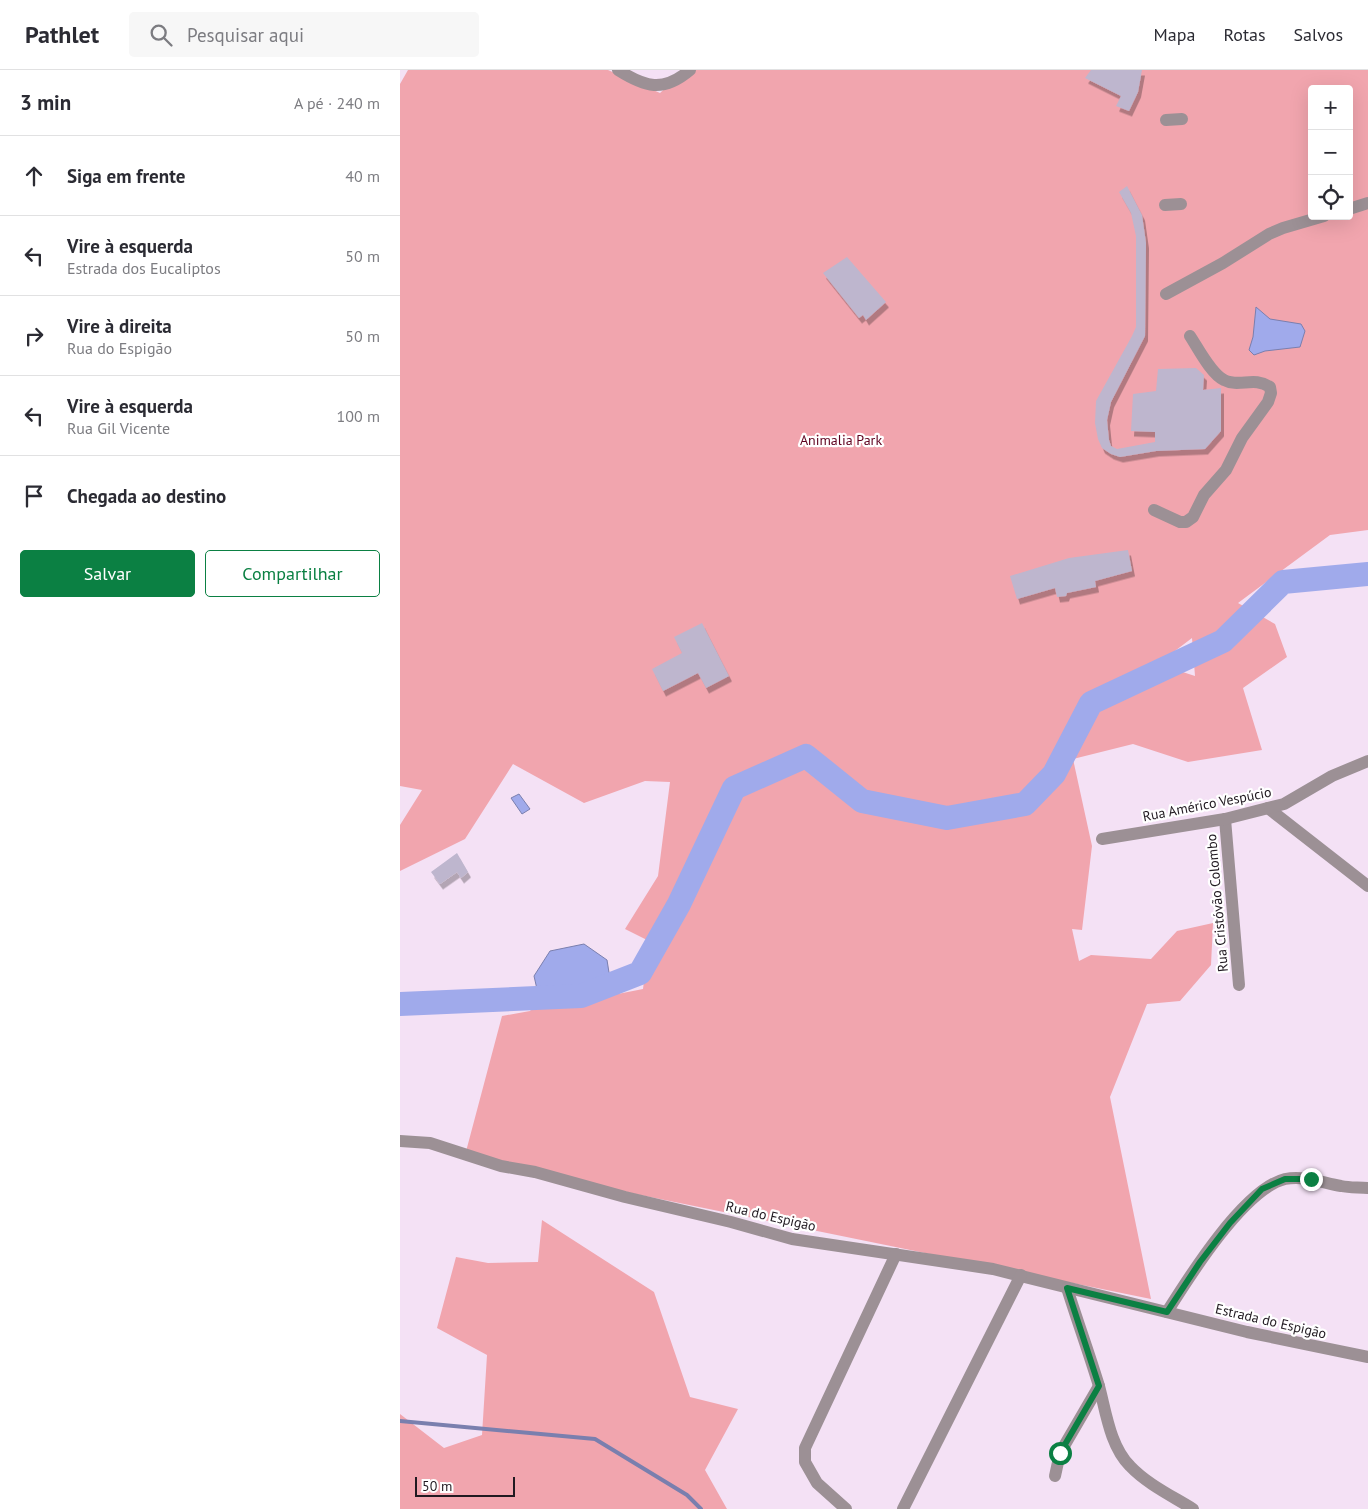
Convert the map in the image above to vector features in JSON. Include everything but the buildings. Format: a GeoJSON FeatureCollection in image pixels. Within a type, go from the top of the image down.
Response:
{"type":"FeatureCollection","features":[{"type":"Feature","properties":{"kind":"street"},"geometry":{"type":"LineString","coordinates":[[618,70],[638,82],[652,85],[666,84],[690,70]]}},
{"type":"Feature","properties":{"kind":"street"},"geometry":{"type":"LineString","coordinates":[[1166,120],[1182,119]]}},
{"type":"Feature","properties":{"kind":"street"},"geometry":{"type":"LineString","coordinates":[[1353,208],[1368,203]]}},
{"type":"Feature","properties":{"kind":"street"},"geometry":{"type":"LineString","coordinates":[[1165,205],[1180,204]]}},
{"type":"Feature","properties":{"kind":"street"},"geometry":{"type":"LineString","coordinates":[[1166,294],[1223,263],[1269,234],[1310,220]]}},
{"type":"Feature","properties":{"kind":"street"},"geometry":{"type":"LineString","coordinates":[[1154,510],[1180,522],[1186,522],[1193,517],[1209,487],[1226,470],[1242,438],[1268,402],[1271,394],[1270,386],[1263,382],[1231,383],[1222,380],[1214,373],[1190,336]]}},
{"type":"Feature","properties":{"kind":"street","name":"Rua Américo Vespúcio"},"geometry":{"type":"LineString","coordinates":[[1102,839],[1225,819],[1268,808],[1292,800],[1332,776],[1368,761]]}},
{"type":"Feature","properties":{"kind":"street"},"geometry":{"type":"LineString","coordinates":[[1268,808],[1368,886]]}},
{"type":"Feature","properties":{"kind":"street","name":"Rua Cristóvão Colombo"},"geometry":{"type":"LineString","coordinates":[[1225,819],[1239,985]]}},
{"type":"Feature","properties":{"kind":"street","name":"Rua do Espigão"},"geometry":{"type":"LineString","coordinates":[[400,1141],[430,1143],[501,1166],[535,1172],[792,1239],[1021,1275],[1167,1312]]}},
{"type":"Feature","properties":{"kind":"street"},"geometry":{"type":"LineString","coordinates":[[1167,1312],[1230,1223],[1262,1189],[1285,1179],[1311,1179],[1342,1186],[1368,1188]]}},
{"type":"Feature","properties":{"kind":"street"},"geometry":{"type":"LineString","coordinates":[[846,1509],[818,1483],[805,1462],[805,1448],[896,1254]]}},
{"type":"Feature","properties":{"kind":"street"},"geometry":{"type":"LineString","coordinates":[[903,1509],[1021,1275]]}},
{"type":"Feature","properties":{"kind":"street"},"geometry":{"type":"LineString","coordinates":[[1067,1288],[1099,1386],[1110,1428],[1119,1450],[1129,1466],[1193,1509]]}},
{"type":"Feature","properties":{"kind":"street","name":"Estrada do Espigão"},"geometry":{"type":"LineString","coordinates":[[1167,1312],[1308,1346],[1368,1357]]}},
{"type":"Feature","properties":{"kind":"street"},"geometry":{"type":"LineString","coordinates":[[1055,1476],[1060,1453],[1099,1386]]}},
{"type":"Feature","properties":{"kind":"green space","name":"Animalia Park"},"geometry":{"type":"Polygon","coordinates":[[[408,70],[608,70],[660,93],[685,70],[1368,70],[1368,530],[1330,535],[1238,603],[1275,624],[1287,657],[1243,688],[1262,750],[1188,762],[1133,744],[1073,759],[1092,846],[1082,930],[1072,929],[1079,961],[1091,955],[1151,959],[1177,931],[1213,923],[1211,965],[1180,1001],[1147,1004],[1110,1097],[1151,1299],[464,1159],[502,1016],[530,1011],[539,1000],[567,1004],[643,989],[649,941],[625,929],[658,876],[670,782],[645,781],[584,803],[513,764],[465,839],[400,871],[400,825],[422,790],[400,786],[400,84],[408,70]],[[1192,638],[1158,664],[1195,676],[1192,638]]]}},
{"type":"Feature","properties":{"kind":"green space"},"geometry":{"type":"Polygon","coordinates":[[[542,1220],[654,1292],[690,1397],[738,1409],[705,1470],[727,1509],[400,1509],[400,1414],[444,1448],[482,1435],[487,1355],[437,1328],[456,1257],[488,1263],[538,1262],[542,1220]]]}},
{"type":"Feature","properties":{"kind":"water"},"geometry":{"type":"Polygon","coordinates":[[[1256,307],[1270,319],[1301,324],[1305,331],[1300,347],[1265,351],[1254,355],[1249,350],[1253,337],[1256,307]]]}},
{"type":"Feature","properties":{"kind":"water"},"geometry":{"type":"Polygon","coordinates":[[[519,794],[530,809],[522,814],[511,798],[519,794]]]}},
{"type":"Feature","properties":{"kind":"water"},"geometry":{"type":"Polygon","coordinates":[[[584,944],[607,960],[611,985],[581,996],[539,998],[534,976],[550,951],[584,944]]]}},
{"type":"Feature","properties":{"kind":"waterway"},"geometry":{"type":"LineString","coordinates":[[400,1004],[581,996],[640,973],[679,904],[734,788],[806,756],[862,801],[947,818],[1025,804],[1054,774],[1091,703],[1223,641],[1283,582],[1368,574]]}},
{"type":"Feature","properties":{"kind":"waterway"},"geometry":{"type":"LineString","coordinates":[[400,1421],[595,1439],[687,1495],[701,1509]]}},
{"type":"Feature","properties":{"kind":"route"},"geometry":{"type":"LineString","coordinates":[[1060,1453],[1099,1386],[1067,1288],[1167,1312],[1200,1262],[1230,1223],[1262,1189],[1285,1179],[1311,1179]]}}]}
